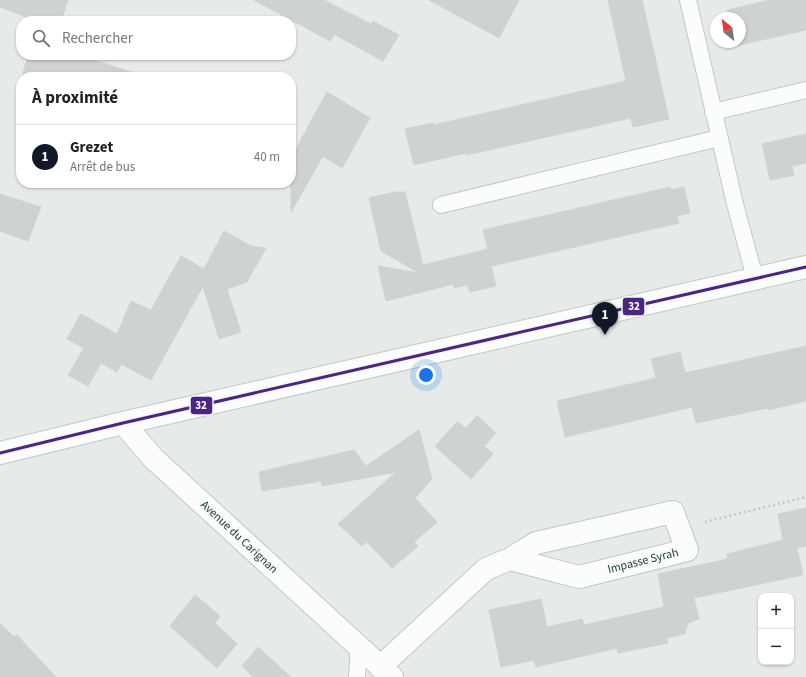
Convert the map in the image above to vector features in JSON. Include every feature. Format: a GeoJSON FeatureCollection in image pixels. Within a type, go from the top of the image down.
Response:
{"type":"FeatureCollection","features":[{"type":"Feature","properties":{"kind":"street"},"geometry":{"type":"LineString","coordinates":[[0,453],[123,423],[806,267]]}},
{"type":"Feature","properties":{"kind":"street","name":"Avenue du Carignan"},"geometry":{"type":"LineString","coordinates":[[123,423],[153,458],[386,672]]}},
{"type":"Feature","properties":{"kind":"street","name":"Impasse Syrah"},"geometry":{"type":"LineString","coordinates":[[386,672],[486,569],[510,559],[536,543],[673,512],[687,550],[579,577],[510,559]]}},
{"type":"Feature","properties":{"kind":"lane"},"geometry":{"type":"LineString","coordinates":[[688,0],[736,211],[755,278]]}},
{"type":"Feature","properties":{"kind":"lane"},"geometry":{"type":"LineString","coordinates":[[713,112],[806,90]]}},
{"type":"Feature","properties":{"kind":"lane"},"geometry":{"type":"LineString","coordinates":[[441,205],[719,138]]}},
{"type":"Feature","properties":{"kind":"lane"},"geometry":{"type":"LineString","coordinates":[[357,677],[359,647]]}},
{"type":"Feature","properties":{"kind":"path"},"geometry":{"type":"LineString","coordinates":[[703,522],[806,497]]}},
{"type":"Feature","properties":{"kind":"building"},"geometry":{"type":"Polygon","coordinates":[[[0,0],[68,0],[63,16],[24,16],[0,7],[0,0]]]}},
{"type":"Feature","properties":{"kind":"building"},"geometry":{"type":"Polygon","coordinates":[[[254,0],[324,0],[371,24],[373,21],[399,35],[383,61],[334,34],[330,41],[296,23],[296,16],[284,16],[254,0]]]}},
{"type":"Feature","properties":{"kind":"building"},"geometry":{"type":"Polygon","coordinates":[[[429,0],[519,0],[499,38],[429,0]]]}},
{"type":"Feature","properties":{"kind":"building"},"geometry":{"type":"Polygon","coordinates":[[[608,0],[642,0],[669,119],[633,127],[631,118],[467,155],[466,153],[414,165],[405,129],[433,123],[433,125],[626,81],[608,0]]]}},
{"type":"Feature","properties":{"kind":"building"},"geometry":{"type":"Polygon","coordinates":[[[770,0],[806,0],[806,30],[746,44],[746,12],[728,12],[727,10],[770,0]]]}},
{"type":"Feature","properties":{"kind":"building"},"geometry":{"type":"Polygon","coordinates":[[[27,60],[94,60],[131,72],[23,72],[27,60]]]}},
{"type":"Feature","properties":{"kind":"building"},"geometry":{"type":"Polygon","coordinates":[[[327,92],[370,118],[342,168],[323,156],[291,212],[291,188],[296,188],[296,149],[327,92]]]}},
{"type":"Feature","properties":{"kind":"building"},"geometry":{"type":"Polygon","coordinates":[[[806,134],[806,163],[792,166],[794,175],[770,180],[762,144],[806,134]]]}},
{"type":"Feature","properties":{"kind":"building"},"geometry":{"type":"Polygon","coordinates":[[[670,187],[671,190],[684,187],[690,213],[677,216],[679,223],[492,266],[490,260],[496,286],[470,292],[467,285],[454,288],[454,284],[386,301],[378,266],[419,273],[381,251],[369,198],[395,192],[405,192],[423,265],[488,249],[483,230],[670,187]]]}},
{"type":"Feature","properties":{"kind":"building"},"geometry":{"type":"Polygon","coordinates":[[[0,194],[41,207],[28,241],[0,231],[0,194]]]}},
{"type":"Feature","properties":{"kind":"building"},"geometry":{"type":"Polygon","coordinates":[[[224,231],[251,246],[266,248],[247,282],[227,289],[241,332],[219,339],[203,286],[151,380],[121,364],[117,372],[101,363],[88,386],[68,375],[84,348],[67,339],[81,314],[117,334],[131,301],[151,310],[181,256],[204,269],[224,231]]]}},
{"type":"Feature","properties":{"kind":"building"},"geometry":{"type":"Polygon","coordinates":[[[806,346],[806,401],[769,410],[768,408],[696,423],[692,407],[565,437],[557,401],[656,378],[651,359],[680,352],[685,373],[806,346]]]}},
{"type":"Feature","properties":{"kind":"building"},"geometry":{"type":"Polygon","coordinates":[[[477,416],[496,433],[484,446],[493,454],[471,479],[435,446],[457,422],[466,428],[477,416]]]}},
{"type":"Feature","properties":{"kind":"building"},"geometry":{"type":"Polygon","coordinates":[[[419,430],[432,479],[415,498],[437,522],[414,542],[418,546],[392,568],[367,542],[362,546],[338,524],[396,472],[322,486],[321,481],[262,491],[259,472],[354,450],[366,466],[419,430]]]}},
{"type":"Feature","properties":{"kind":"building"},"geometry":{"type":"Polygon","coordinates":[[[806,508],[806,546],[797,548],[803,575],[694,598],[699,619],[688,623],[685,634],[667,638],[668,643],[618,653],[617,648],[536,667],[534,660],[501,667],[489,610],[541,599],[547,627],[582,619],[584,625],[664,607],[658,574],[728,559],[727,554],[783,540],[778,514],[806,508]]]}},
{"type":"Feature","properties":{"kind":"building"},"geometry":{"type":"Polygon","coordinates":[[[195,595],[220,616],[215,623],[237,644],[217,668],[170,626],[195,595]]]}},
{"type":"Feature","properties":{"kind":"building"},"geometry":{"type":"Polygon","coordinates":[[[0,623],[14,637],[17,635],[56,677],[0,677],[0,623]]]}},
{"type":"Feature","properties":{"kind":"building"},"geometry":{"type":"Polygon","coordinates":[[[258,647],[291,677],[253,677],[242,666],[258,647]]]}},
{"type":"Feature","properties":{"kind":"transit line","name":"32"},"geometry":{"type":"LineString","coordinates":[[0,453],[123,423],[806,267]]}},
{"type":"Feature","properties":{"kind":"place","name":"Grezet"},"geometry":{"type":"Point","coordinates":[605,335]}}]}
